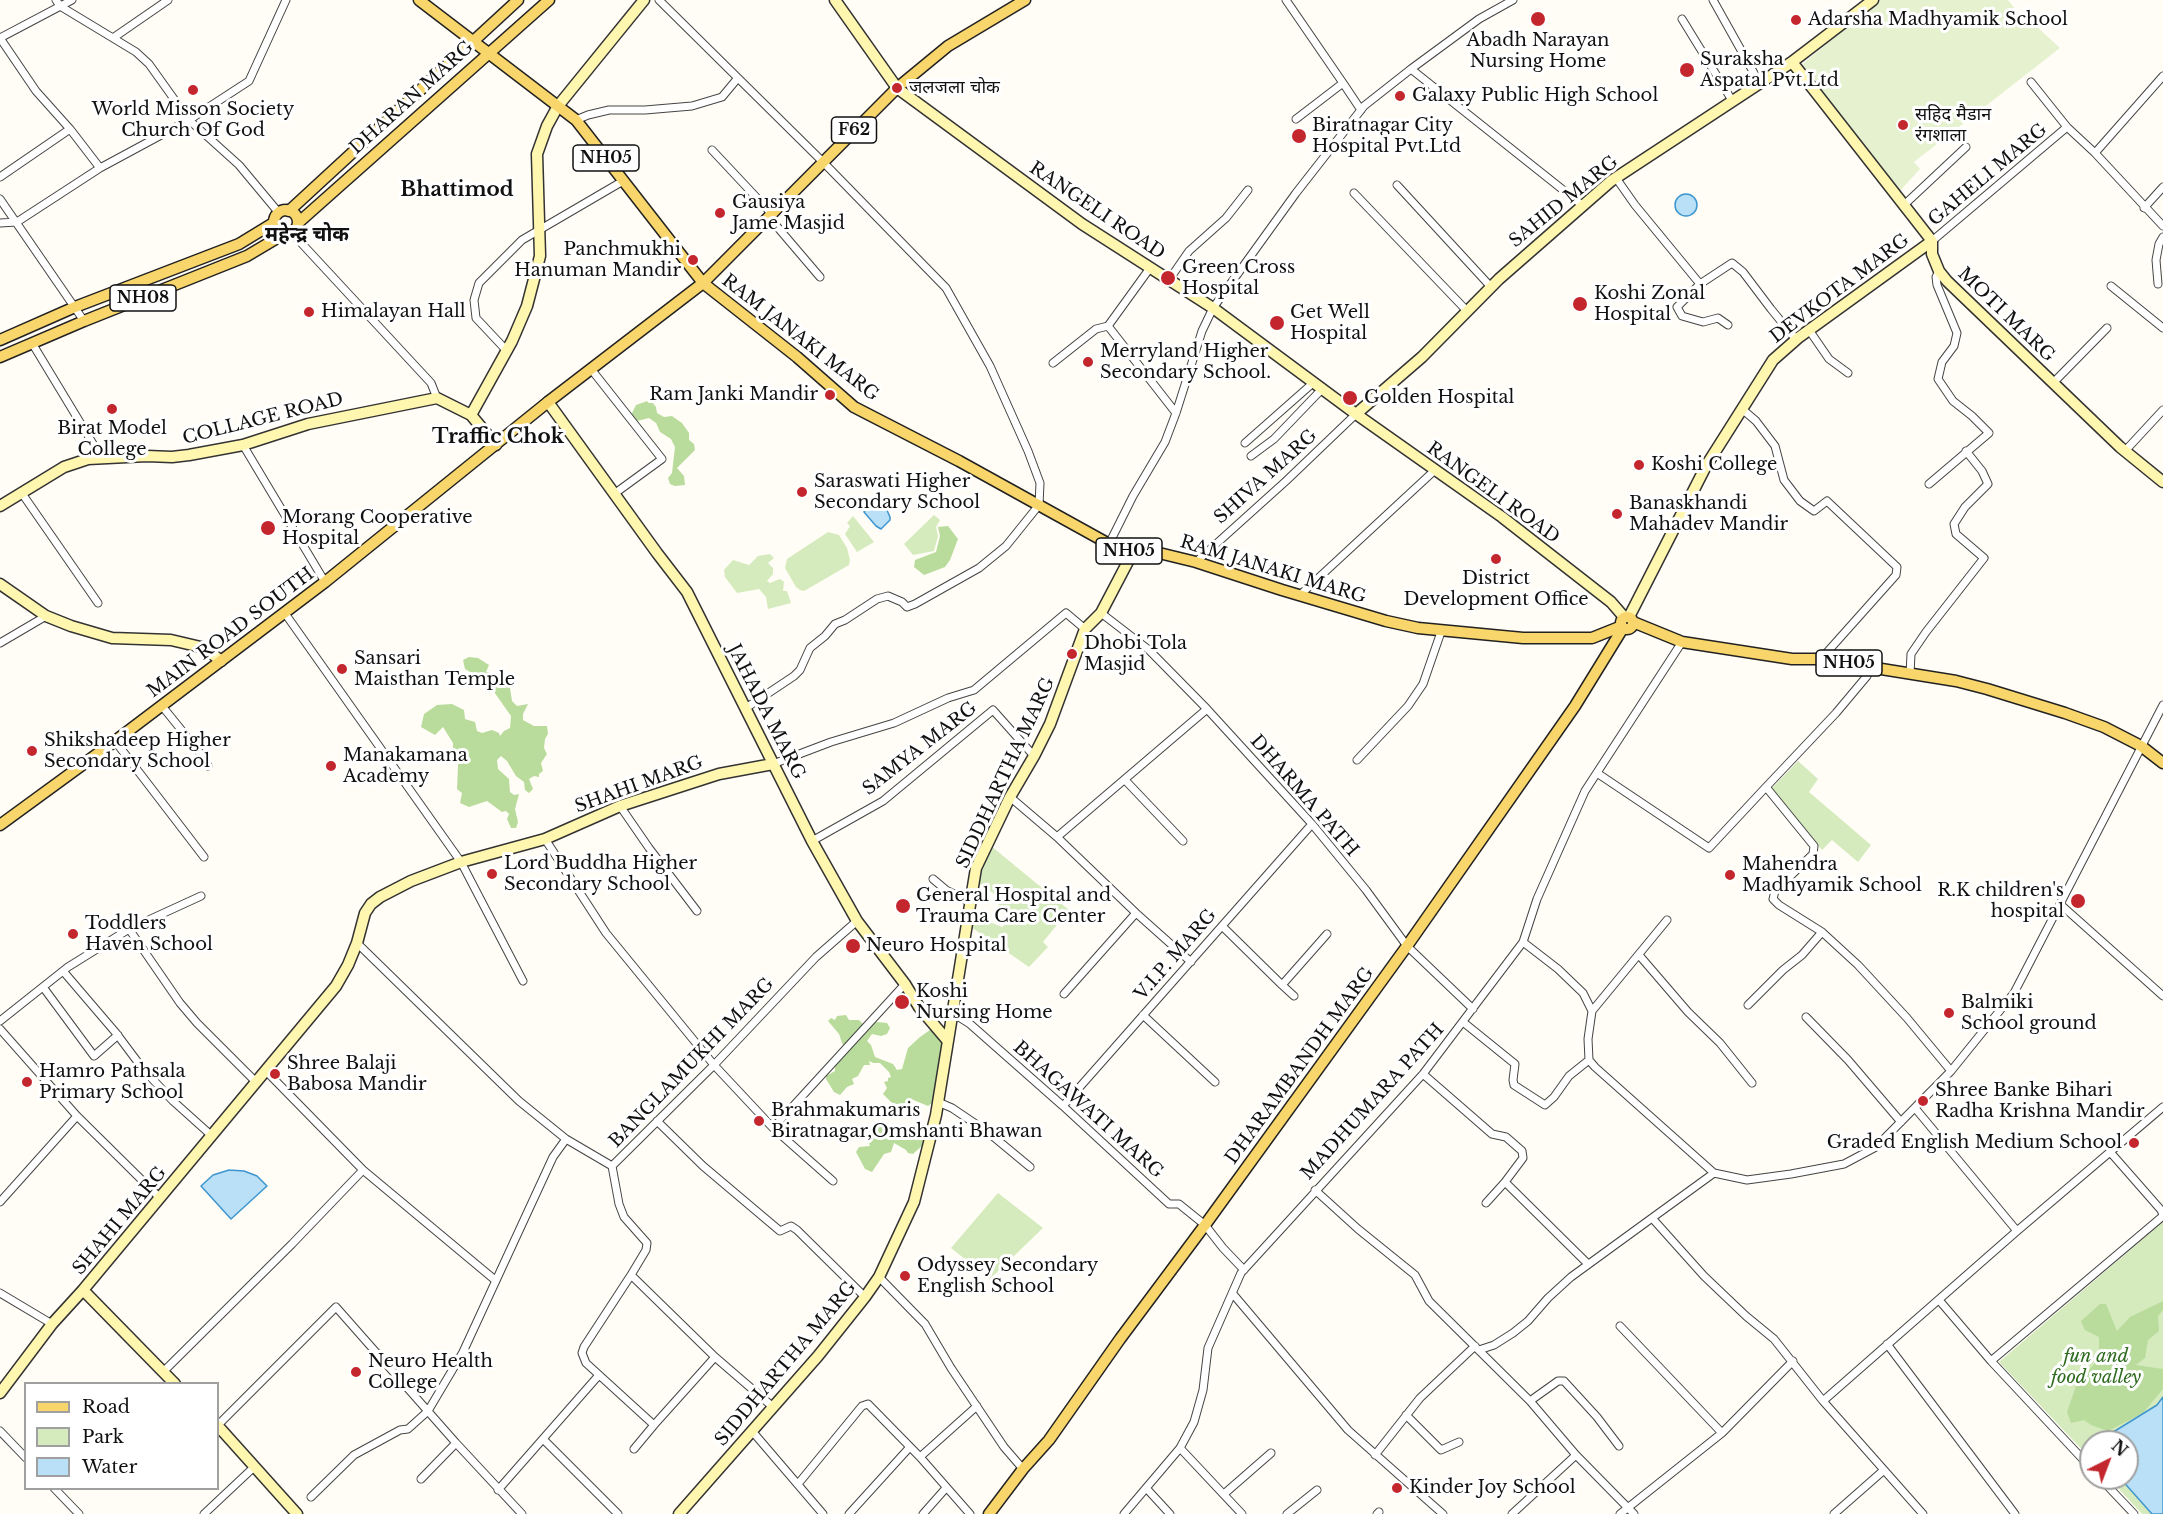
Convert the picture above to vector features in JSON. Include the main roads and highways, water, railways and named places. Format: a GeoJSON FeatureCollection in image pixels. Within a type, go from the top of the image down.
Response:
{"type":"FeatureCollection","features":[{"type":"Feature","properties":{"kind":"main road"},"geometry":{"type":"LineString","coordinates":[[419,0],[489,52]]}},
{"type":"Feature","properties":{"kind":"main road","name":"DHARAN MARG"},"geometry":{"type":"LineString","coordinates":[[288,233],[549,0]]}},
{"type":"Feature","properties":{"kind":"main road","name":"F62"},"geometry":{"type":"LineString","coordinates":[[703,283],[897,88],[948,46],[1024,0]]}},
{"type":"Feature","properties":{"kind":"main road","name":"DHARAN MARG"},"geometry":{"type":"LineString","coordinates":[[281,215],[475,41],[516,1]]}},
{"type":"Feature","properties":{"kind":"main road","name":"NH05"},"geometry":{"type":"LineString","coordinates":[[489,52],[576,120],[703,283]]}},
{"type":"Feature","properties":{"kind":"main road"},"geometry":{"type":"LineString","coordinates":[[288,233],[277,229],[281,215],[296,215],[298,223]]}},
{"type":"Feature","properties":{"kind":"main road","name":"NH08"},"geometry":{"type":"LineString","coordinates":[[0,340],[75,307],[239,244],[281,215]]}},
{"type":"Feature","properties":{"kind":"main road","name":"NH08"},"geometry":{"type":"LineString","coordinates":[[0,357],[247,256],[288,233]]}},
{"type":"Feature","properties":{"kind":"main road","name":"MAIN ROAD SOUTH"},"geometry":{"type":"LineString","coordinates":[[0,825],[116,741],[325,582],[548,402],[703,283]]}},
{"type":"Feature","properties":{"kind":"main road","name":"RAM JANAKI MARG"},"geometry":{"type":"LineString","coordinates":[[703,283],[797,357],[854,407],[960,460],[1109,544],[1133,552],[1159,553],[1196,562],[1386,621],[1441,632],[1523,638],[1592,638],[1626,622]]}},
{"type":"Feature","properties":{"kind":"main road","name":"NH05"},"geometry":{"type":"LineString","coordinates":[[1626,622],[1682,642],[1792,659],[1821,659],[1956,681],[2104,727],[2141,746],[2163,763]]}},
{"type":"Feature","properties":{"kind":"main road","name":"DHARAMBANDH MARG"},"geometry":{"type":"LineString","coordinates":[[989,1514],[1023,1469],[1049,1440],[1407,946],[1575,706],[1626,622]]}},
{"type":"Feature","properties":{"kind":"water"},"geometry":{"type":"Polygon","coordinates":[[[1686,194],[1694,197],[1697,205],[1694,213],[1686,216],[1678,213],[1675,205],[1678,197],[1686,194]]]}},
{"type":"Feature","properties":{"kind":"water"},"geometry":{"type":"Polygon","coordinates":[[[872,499],[882,499],[890,517],[881,529],[864,512],[872,499]]]}},
{"type":"Feature","properties":{"kind":"water"},"geometry":{"type":"Polygon","coordinates":[[[229,1170],[244,1171],[257,1176],[267,1186],[231,1219],[201,1186],[213,1175],[229,1170]]]}},
{"type":"Feature","properties":{"kind":"water"},"geometry":{"type":"Polygon","coordinates":[[[2163,1397],[2163,1514],[2152,1514],[2131,1490],[2139,1490],[2139,1430],[2117,1430],[2157,1405],[2163,1397]]]}},
{"type":"Feature","properties":{"kind":"place","name":"Abadh Narayan Nursing Home"},"geometry":{"type":"Point","coordinates":[1538,19]}},
{"type":"Feature","properties":{"kind":"place","name":"Adarsha Madhyamik School"},"geometry":{"type":"Point","coordinates":[1796,20]}},
{"type":"Feature","properties":{"kind":"place","name":"Suraksha Aspatal Pvt.Ltd"},"geometry":{"type":"Point","coordinates":[1687,70]}},
{"type":"Feature","properties":{"kind":"place","name":"जलजला चोक"},"geometry":{"type":"Point","coordinates":[897,88]}},
{"type":"Feature","properties":{"kind":"place","name":"World Misson Society Church Of God"},"geometry":{"type":"Point","coordinates":[193,90]}},
{"type":"Feature","properties":{"kind":"place","name":"Galaxy Public High School"},"geometry":{"type":"Point","coordinates":[1400,96]}},
{"type":"Feature","properties":{"kind":"place","name":"सहिद मैडान रंगशाला"},"geometry":{"type":"Point","coordinates":[1903,125]}},
{"type":"Feature","properties":{"kind":"place","name":"Biratnagar City Hospital Pvt.Ltd"},"geometry":{"type":"Point","coordinates":[1299,136]}},
{"type":"Feature","properties":{"kind":"place","name":"Gausiya Jame Masjid"},"geometry":{"type":"Point","coordinates":[720,213]}},
{"type":"Feature","properties":{"kind":"place","name":"Panchmukhi Hanuman Mandir"},"geometry":{"type":"Point","coordinates":[693,260]}},
{"type":"Feature","properties":{"kind":"place","name":"Green Cross Hospital"},"geometry":{"type":"Point","coordinates":[1168,278]}},
{"type":"Feature","properties":{"kind":"place","name":"Koshi Zonal Hospital"},"geometry":{"type":"Point","coordinates":[1580,304]}},
{"type":"Feature","properties":{"kind":"place","name":"Himalayan Hall"},"geometry":{"type":"Point","coordinates":[309,312]}},
{"type":"Feature","properties":{"kind":"place","name":"Get Well Hospital"},"geometry":{"type":"Point","coordinates":[1277,323]}},
{"type":"Feature","properties":{"kind":"place","name":"Merryland Higher Secondary School."},"geometry":{"type":"Point","coordinates":[1088,362]}},
{"type":"Feature","properties":{"kind":"place","name":"Ram Janki Mandir"},"geometry":{"type":"Point","coordinates":[830,395]}},
{"type":"Feature","properties":{"kind":"place","name":"Golden Hospital"},"geometry":{"type":"Point","coordinates":[1350,398]}},
{"type":"Feature","properties":{"kind":"place","name":"Birat Model College"},"geometry":{"type":"Point","coordinates":[112,409]}},
{"type":"Feature","properties":{"kind":"place","name":"Koshi College"},"geometry":{"type":"Point","coordinates":[1639,465]}},
{"type":"Feature","properties":{"kind":"place","name":"Saraswati Higher Secondary School"},"geometry":{"type":"Point","coordinates":[802,492]}},
{"type":"Feature","properties":{"kind":"place","name":"Banaskhandi Mahadev Mandir"},"geometry":{"type":"Point","coordinates":[1617,514]}},
{"type":"Feature","properties":{"kind":"place","name":"Morang Cooperative Hospital"},"geometry":{"type":"Point","coordinates":[268,528]}},
{"type":"Feature","properties":{"kind":"place","name":"District Development Office"},"geometry":{"type":"Point","coordinates":[1496,559]}},
{"type":"Feature","properties":{"kind":"place","name":"Dhobi Tola Masjid"},"geometry":{"type":"Point","coordinates":[1072,654]}},
{"type":"Feature","properties":{"kind":"place","name":"Sansari Maisthan Temple"},"geometry":{"type":"Point","coordinates":[342,669]}},
{"type":"Feature","properties":{"kind":"place","name":"Shikshadeep Higher Secondary School"},"geometry":{"type":"Point","coordinates":[32,751]}},
{"type":"Feature","properties":{"kind":"place","name":"Manakamana Academy"},"geometry":{"type":"Point","coordinates":[331,766]}},
{"type":"Feature","properties":{"kind":"place","name":"Lord Buddha Higher Secondary School"},"geometry":{"type":"Point","coordinates":[492,874]}},
{"type":"Feature","properties":{"kind":"place","name":"Mahendra Madhyamik School"},"geometry":{"type":"Point","coordinates":[1730,875]}},
{"type":"Feature","properties":{"kind":"place","name":"R.K children's hospital"},"geometry":{"type":"Point","coordinates":[2078,901]}},
{"type":"Feature","properties":{"kind":"place","name":"General Hospital and Trauma Care Center"},"geometry":{"type":"Point","coordinates":[903,906]}},
{"type":"Feature","properties":{"kind":"place","name":"Toddlers Haven School"},"geometry":{"type":"Point","coordinates":[73,934]}},
{"type":"Feature","properties":{"kind":"place","name":"Neuro Hospital"},"geometry":{"type":"Point","coordinates":[853,946]}},
{"type":"Feature","properties":{"kind":"place","name":"Koshi Nursing Home"},"geometry":{"type":"Point","coordinates":[902,1002]}},
{"type":"Feature","properties":{"kind":"place","name":"Balmiki School ground"},"geometry":{"type":"Point","coordinates":[1949,1013]}},
{"type":"Feature","properties":{"kind":"place","name":"Shree Balaji Babosa Mandir"},"geometry":{"type":"Point","coordinates":[275,1074]}},
{"type":"Feature","properties":{"kind":"place","name":"Hamro Pathsala Primary School"},"geometry":{"type":"Point","coordinates":[27,1082]}},
{"type":"Feature","properties":{"kind":"place","name":"Shree Banke Bihari Radha Krishna Mandir"},"geometry":{"type":"Point","coordinates":[1923,1101]}},
{"type":"Feature","properties":{"kind":"place","name":"Brahmakumaris Biratnagar,Omshanti Bhawan"},"geometry":{"type":"Point","coordinates":[759,1121]}},
{"type":"Feature","properties":{"kind":"place","name":"Graded English Medium School"},"geometry":{"type":"Point","coordinates":[2134,1143]}},
{"type":"Feature","properties":{"kind":"place","name":"Odyssey Secondary English School"},"geometry":{"type":"Point","coordinates":[905,1276]}},
{"type":"Feature","properties":{"kind":"place","name":"Neuro Health College"},"geometry":{"type":"Point","coordinates":[356,1372]}},
{"type":"Feature","properties":{"kind":"place","name":"Kinder Joy School"},"geometry":{"type":"Point","coordinates":[1397,1488]}},
{"type":"Feature","properties":{"kind":"district","name":"Bhattimod"},"geometry":{"type":"Point","coordinates":[457,190]}},
{"type":"Feature","properties":{"kind":"district","name":"महेन्द्र चोक"},"geometry":{"type":"Point","coordinates":[307,235]}},
{"type":"Feature","properties":{"kind":"district","name":"Traffic Chok"},"geometry":{"type":"Point","coordinates":[498,437]}},
{"type":"Feature","properties":{"kind":"park label","name":"fun and food valley"},"geometry":{"type":"Point","coordinates":[2096,1367]}}]}
